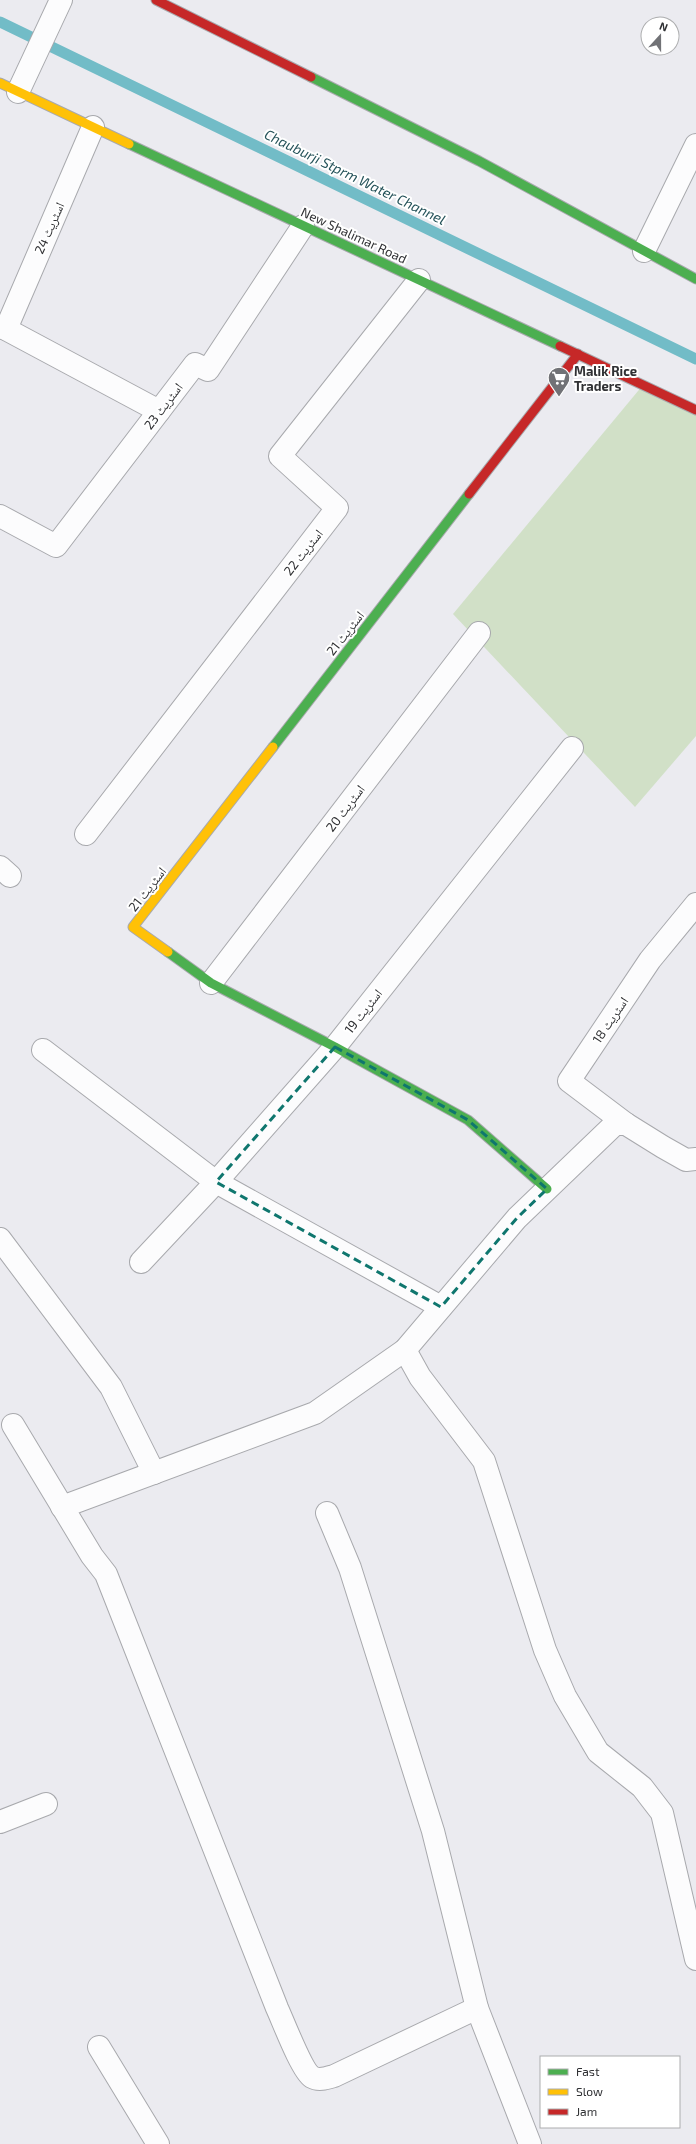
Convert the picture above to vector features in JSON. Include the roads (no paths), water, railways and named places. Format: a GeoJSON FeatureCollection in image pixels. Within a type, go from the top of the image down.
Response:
{"type":"FeatureCollection","features":[{"type":"Feature","properties":{"kind":"street"},"geometry":{"type":"LineString","coordinates":[[15,84],[61,0]]}},
{"type":"Feature","properties":{"kind":"street"},"geometry":{"type":"LineString","coordinates":[[156,0],[479,162],[696,279]]}},
{"type":"Feature","properties":{"kind":"street","name":"New Shalimar Road"},"geometry":{"type":"LineString","coordinates":[[15,84],[93,127],[696,410]]}},
{"type":"Feature","properties":{"kind":"street","name":"اسٹریٹ 24"},"geometry":{"type":"LineString","coordinates":[[3,327],[93,127]]}},
{"type":"Feature","properties":{"kind":"street"},"geometry":{"type":"LineString","coordinates":[[644,251],[696,145]]}},
{"type":"Feature","properties":{"kind":"street","name":"اسٹریٹ 23"},"geometry":{"type":"LineString","coordinates":[[0,516],[56,546],[195,364],[208,370],[303,226]]}},
{"type":"Feature","properties":{"kind":"street","name":"اسٹریٹ 22"},"geometry":{"type":"LineString","coordinates":[[86,834],[337,508],[280,456],[419,280]]}},
{"type":"Feature","properties":{"kind":"street"},"geometry":{"type":"LineString","coordinates":[[3,327],[159,411]]}},
{"type":"Feature","properties":{"kind":"street","name":"اسٹریٹ 21"},"geometry":{"type":"LineString","coordinates":[[211,983],[133,927],[578,354]]}},
{"type":"Feature","properties":{"kind":"street","name":"اسٹریٹ 20"},"geometry":{"type":"LineString","coordinates":[[211,983],[479,633]]}},
{"type":"Feature","properties":{"kind":"street","name":"اسٹریٹ 19"},"geometry":{"type":"LineString","coordinates":[[141,1262],[216,1182],[335,1047],[572,748]]}},
{"type":"Feature","properties":{"kind":"street","name":"اسٹریٹ 18"},"geometry":{"type":"LineString","coordinates":[[626,1124],[569,1081],[650,960],[696,904]]}},
{"type":"Feature","properties":{"kind":"street"},"geometry":{"type":"LineString","coordinates":[[211,983],[335,1047],[468,1120],[547,1189]]}},
{"type":"Feature","properties":{"kind":"street"},"geometry":{"type":"LineString","coordinates":[[43,1050],[216,1182],[441,1308]]}},
{"type":"Feature","properties":{"kind":"street"},"geometry":{"type":"LineString","coordinates":[[62,1507],[315,1413],[405,1350],[517,1218],[615,1124],[626,1124],[686,1160],[696,1159]]}},
{"type":"Feature","properties":{"kind":"street"},"geometry":{"type":"LineString","coordinates":[[0,1239],[111,1387],[154,1473]]}},
{"type":"Feature","properties":{"kind":"street"},"geometry":{"type":"LineString","coordinates":[[405,1350],[420,1377],[484,1461],[545,1650],[565,1696],[598,1752],[642,1786],[662,1813],[696,1959]]}},
{"type":"Feature","properties":{"kind":"street"},"geometry":{"type":"LineString","coordinates":[[13,1425],[92,1556],[106,1574],[274,2001],[295,2049],[311,2077],[318,2080],[334,2076],[477,2008]]}},
{"type":"Feature","properties":{"kind":"street"},"geometry":{"type":"LineString","coordinates":[[327,1513],[350,1568],[431,1823],[477,2008],[530,2144]]}},
{"type":"Feature","properties":{"kind":"street"},"geometry":{"type":"LineString","coordinates":[[0,1822],[46,1804]]}},
{"type":"Feature","properties":{"kind":"street"},"geometry":{"type":"LineString","coordinates":[[99,2047],[158,2144]]}},
{"type":"Feature","properties":{"kind":"waterway","name":"Chauburji Stprm Water Channel"},"geometry":{"type":"LineString","coordinates":[[0,22],[696,359]]}},
{"type":"Feature","properties":{"kind":"place","name":"Malik Rice Traders"},"geometry":{"type":"Point","coordinates":[559,398]}}]}
